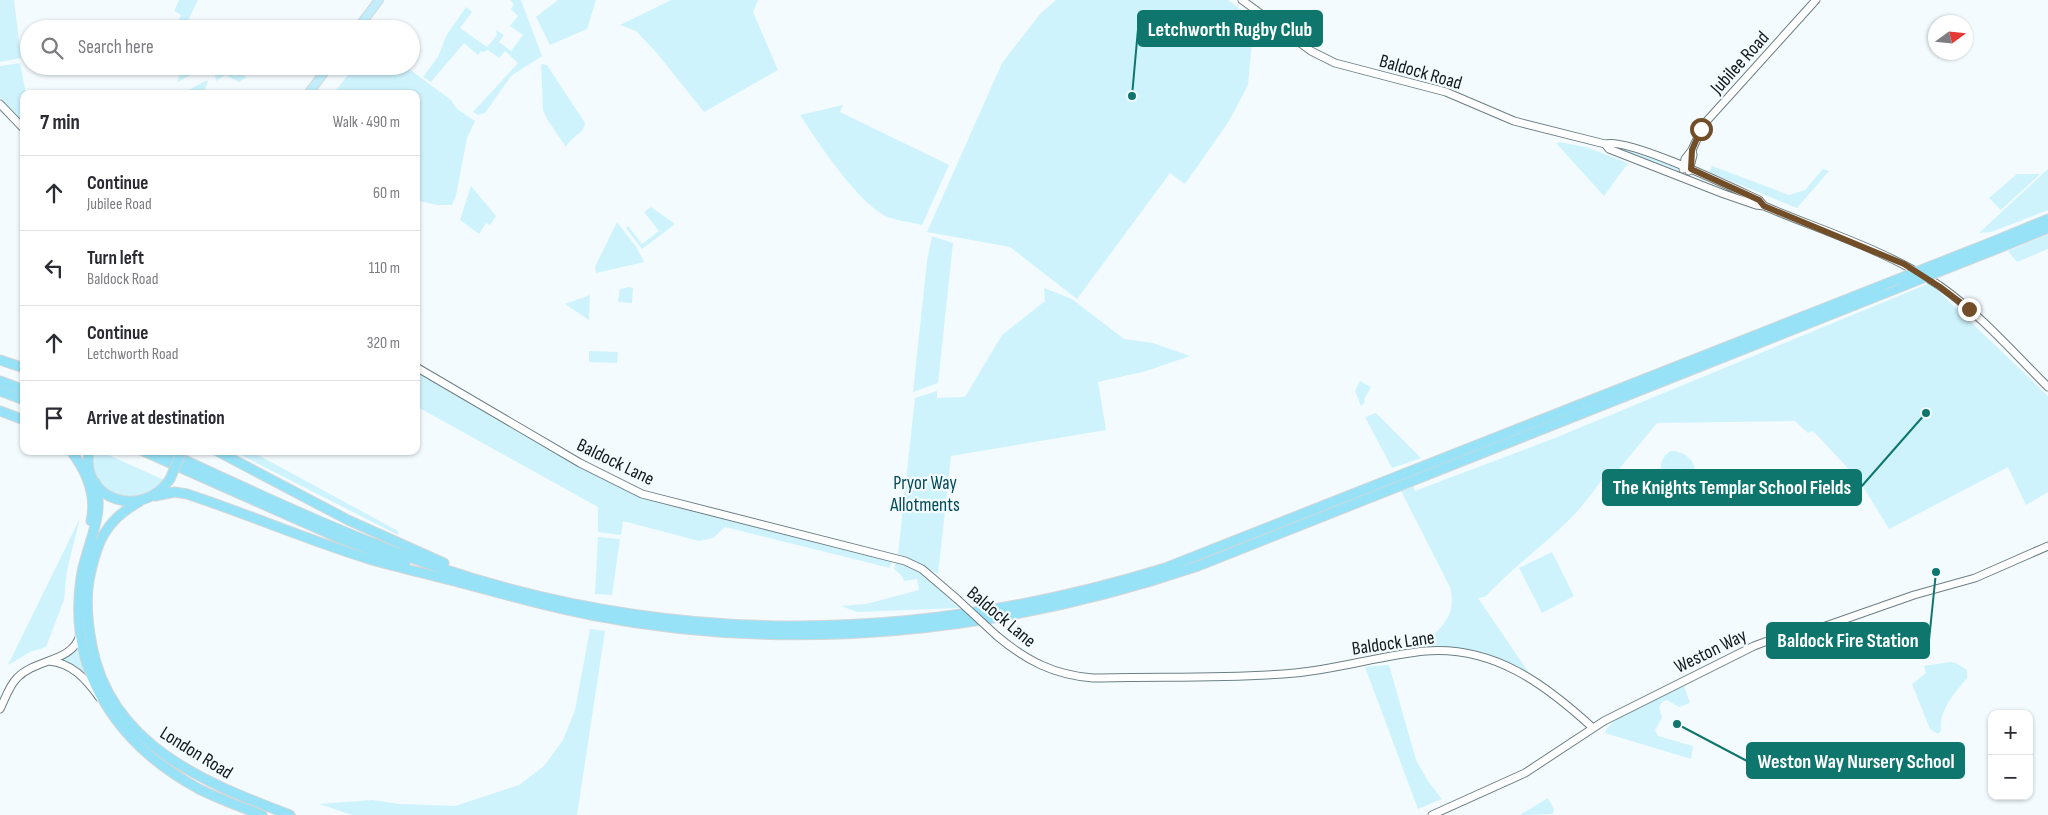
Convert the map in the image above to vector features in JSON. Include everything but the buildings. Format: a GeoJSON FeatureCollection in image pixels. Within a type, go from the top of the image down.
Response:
{"type":"FeatureCollection","features":[{"type":"Feature","properties":{"kind":"highway"},"geometry":{"type":"LineString","coordinates":[[155,496],[175,492],[187,494],[369,559],[503,595],[592,616],[679,628],[745,634],[791,635],[893,632],[970,623],[1030,612],[1115,592],[1198,566],[1904,286],[2001,243],[2048,219]]}},
{"type":"Feature","properties":{"kind":"highway"},"geometry":{"type":"LineString","coordinates":[[174,455],[371,542],[425,562],[486,582],[582,605],[681,620],[782,626],[860,625],[923,620],[1045,601],[1132,578],[1216,550],[1883,285],[2048,228]]}},
{"type":"Feature","properties":{"kind":"highway"},"geometry":{"type":"LineString","coordinates":[[0,358],[20,365]]}},
{"type":"Feature","properties":{"kind":"highway"},"geometry":{"type":"LineString","coordinates":[[0,381],[20,388]]}},
{"type":"Feature","properties":{"kind":"highway"},"geometry":{"type":"LineString","coordinates":[[0,390],[20,398]]}},
{"type":"Feature","properties":{"kind":"highway"},"geometry":{"type":"LineString","coordinates":[[0,411],[20,419]]}},
{"type":"Feature","properties":{"kind":"highway"},"geometry":{"type":"LineString","coordinates":[[74,455],[85,472],[93,502],[84,558]]}},
{"type":"Feature","properties":{"kind":"highway"},"geometry":{"type":"LineString","coordinates":[[80,455],[90,469]]}},
{"type":"Feature","properties":{"kind":"highway"},"geometry":{"type":"LineString","coordinates":[[90,455],[90,469]]}},
{"type":"Feature","properties":{"kind":"highway"},"geometry":{"type":"LineString","coordinates":[[152,455],[370,551],[450,580]]}},
{"type":"Feature","properties":{"kind":"highway"},"geometry":{"type":"LineString","coordinates":[[155,496],[170,479],[180,455]]}},
{"type":"Feature","properties":{"kind":"highway"},"geometry":{"type":"LineString","coordinates":[[225,455],[348,520],[486,582]]}},
{"type":"Feature","properties":{"kind":"highway","name":"London Road"},"geometry":{"type":"LineString","coordinates":[[90,469],[99,495],[99,510],[84,558],[79,598],[80,635],[88,668],[109,712],[138,746],[177,775],[199,789],[262,815]]}},
{"type":"Feature","properties":{"kind":"highway"},"geometry":{"type":"LineString","coordinates":[[95,482],[102,491],[119,500],[139,502]]}},
{"type":"Feature","properties":{"kind":"highway","name":"London Road"},"geometry":{"type":"LineString","coordinates":[[155,496],[122,511],[107,528],[96,554],[88,586],[89,632],[94,655],[107,688],[126,719],[169,758],[209,783],[290,815]]}},
{"type":"Feature","properties":{"kind":"main road"},"geometry":{"type":"LineString","coordinates":[[364,20],[379,0]]}},
{"type":"Feature","properties":{"kind":"main road"},"geometry":{"type":"LineString","coordinates":[[311,90],[322,75]]}},
{"type":"Feature","properties":{"kind":"street","name":"Baldock Road"},"geometry":{"type":"LineString","coordinates":[[1242,0],[1312,51],[1334,63],[1446,92],[1514,121],[1605,144],[1612,142],[1682,166],[1687,173]]}},
{"type":"Feature","properties":{"kind":"street","name":"Jubilee Road"},"geometry":{"type":"LineString","coordinates":[[1687,173],[1692,150],[1707,120],[1816,0]]}},
{"type":"Feature","properties":{"kind":"street"},"geometry":{"type":"LineString","coordinates":[[0,104],[20,125]]}},
{"type":"Feature","properties":{"kind":"street","name":"Baldock Road"},"geometry":{"type":"LineString","coordinates":[[1605,144],[1609,149],[1687,173],[1756,205],[1764,206],[1904,264],[1940,287],[1969,309],[2048,387]]}},
{"type":"Feature","properties":{"kind":"street","name":"Jubilee Road"},"geometry":{"type":"LineString","coordinates":[[1682,166],[1688,153],[1692,150]]}},
{"type":"Feature","properties":{"kind":"street","name":"Baldock Lane"},"geometry":{"type":"LineString","coordinates":[[420,369],[580,463],[642,494],[896,558],[922,569],[997,636],[1038,666],[1068,675],[1093,678],[1266,675],[1300,672],[1426,651],[1462,651],[1494,659],[1533,680],[1593,728]]}},
{"type":"Feature","properties":{"kind":"street","name":"Weston Way"},"geometry":{"type":"LineString","coordinates":[[1432,815],[1525,773],[1593,728],[1754,646],[1778,637],[1824,627],[1914,595],[1975,578],[2048,546]]}},
{"type":"Feature","properties":{"kind":"street"},"geometry":{"type":"LineString","coordinates":[[0,709],[17,678],[46,661],[71,651],[76,647],[80,635]]}},
{"type":"Feature","properties":{"kind":"street"},"geometry":{"type":"LineString","coordinates":[[46,661],[61,662],[72,668],[86,680],[109,712]]}},
{"type":"Feature","properties":{"kind":"green space"},"geometry":{"type":"Polygon","coordinates":[[[0,0],[14,0],[20,58],[0,62],[0,0]]]}},
{"type":"Feature","properties":{"kind":"green space"},"geometry":{"type":"Polygon","coordinates":[[[179,0],[198,0],[188,20],[178,20],[181,15],[174,11],[179,0]]]}},
{"type":"Feature","properties":{"kind":"green space"},"geometry":{"type":"Polygon","coordinates":[[[510,0],[521,0],[542,56],[511,76],[485,113],[478,115],[473,112],[518,63],[505,51],[499,58],[488,50],[481,51],[478,55],[464,43],[431,82],[423,77],[438,57],[446,36],[466,7],[472,12],[460,28],[487,47],[497,35],[496,30],[504,35],[499,42],[511,51],[523,35],[510,26],[518,16],[511,9],[514,4],[510,0]]]}},
{"type":"Feature","properties":{"kind":"green space"},"geometry":{"type":"Polygon","coordinates":[[[558,0],[596,0],[587,29],[550,45],[536,17],[558,0]]]}},
{"type":"Feature","properties":{"kind":"green space"},"geometry":{"type":"Polygon","coordinates":[[[671,0],[758,0],[753,12],[778,70],[704,112],[656,52],[636,31],[620,25],[671,0]]]}},
{"type":"Feature","properties":{"kind":"green space"},"geometry":{"type":"Polygon","coordinates":[[[1056,0],[1228,0],[1254,20],[1248,85],[1229,121],[1185,184],[1170,173],[1077,299],[1010,247],[927,232],[1002,63],[1040,14],[1056,0]]]}},
{"type":"Feature","properties":{"kind":"green space"},"geometry":{"type":"Polygon","coordinates":[[[20,63],[20,75],[22,75],[25,90],[20,90],[20,121],[0,97],[0,66],[20,63]]]}},
{"type":"Feature","properties":{"kind":"green space"},"geometry":{"type":"Polygon","coordinates":[[[542,64],[547,65],[585,123],[583,130],[566,147],[543,110],[542,64]]]}},
{"type":"Feature","properties":{"kind":"green space"},"geometry":{"type":"Polygon","coordinates":[[[179,75],[191,75],[178,82],[179,75]]]}},
{"type":"Feature","properties":{"kind":"green space"},"geometry":{"type":"Polygon","coordinates":[[[215,75],[225,75],[216,81],[215,75]]]}},
{"type":"Feature","properties":{"kind":"green space"},"geometry":{"type":"Polygon","coordinates":[[[225,75],[242,75],[247,77],[239,82],[225,75]]]}},
{"type":"Feature","properties":{"kind":"green space"},"geometry":{"type":"Polygon","coordinates":[[[348,75],[417,75],[451,100],[457,109],[475,121],[467,138],[456,195],[452,205],[437,205],[420,201],[420,90],[336,90],[348,75]]]}},
{"type":"Feature","properties":{"kind":"green space"},"geometry":{"type":"Polygon","coordinates":[[[205,81],[208,81],[205,90],[189,90],[205,81]]]}},
{"type":"Feature","properties":{"kind":"green space"},"geometry":{"type":"Polygon","coordinates":[[[843,105],[840,112],[949,165],[922,225],[888,217],[864,200],[840,171],[800,115],[843,105]]]}},
{"type":"Feature","properties":{"kind":"green space"},"geometry":{"type":"Polygon","coordinates":[[[1558,142],[1586,147],[1628,163],[1604,196],[1557,144],[1558,142]]]}},
{"type":"Feature","properties":{"kind":"green space"},"geometry":{"type":"Polygon","coordinates":[[[1611,146],[1634,151],[1678,168],[1679,171],[1611,146]]]}},
{"type":"Feature","properties":{"kind":"green space"},"geometry":{"type":"Polygon","coordinates":[[[1712,166],[1789,195],[1805,190],[1823,169],[1829,171],[1797,208],[1709,172],[1712,166]]]}},
{"type":"Feature","properties":{"kind":"green space"},"geometry":{"type":"Polygon","coordinates":[[[2048,169],[2048,210],[1991,232],[1979,233],[2048,169]]]}},
{"type":"Feature","properties":{"kind":"green space"},"geometry":{"type":"Polygon","coordinates":[[[2017,174],[2040,174],[2001,210],[1989,198],[2017,174]]]}},
{"type":"Feature","properties":{"kind":"green space"},"geometry":{"type":"Polygon","coordinates":[[[471,186],[496,216],[490,225],[486,223],[479,234],[460,220],[471,186]]]}},
{"type":"Feature","properties":{"kind":"green space"},"geometry":{"type":"Polygon","coordinates":[[[651,207],[675,224],[642,249],[626,228],[628,226],[642,244],[659,231],[644,212],[651,207]]]}},
{"type":"Feature","properties":{"kind":"green space"},"geometry":{"type":"Polygon","coordinates":[[[617,222],[637,248],[644,262],[596,273],[595,267],[617,222]]]}},
{"type":"Feature","properties":{"kind":"green space"},"geometry":{"type":"Polygon","coordinates":[[[2048,234],[2048,249],[2017,262],[2008,251],[2048,234]]]}},
{"type":"Feature","properties":{"kind":"green space"},"geometry":{"type":"Polygon","coordinates":[[[932,236],[953,243],[938,383],[913,392],[927,261],[932,236]]]}},
{"type":"Feature","properties":{"kind":"green space"},"geometry":{"type":"Polygon","coordinates":[[[1930,283],[2048,396],[2048,492],[2026,505],[2008,467],[1889,529],[1859,480],[1813,431],[1808,433],[1795,421],[1657,423],[1615,474],[1610,468],[1567,522],[1485,597],[1478,598],[1529,673],[1503,660],[1476,651],[1448,647],[1419,648],[1445,622],[1449,615],[1452,598],[1450,587],[1401,491],[1413,486],[1415,491],[1555,438],[1930,283]]]}},
{"type":"Feature","properties":{"kind":"green space"},"geometry":{"type":"Polygon","coordinates":[[[633,288],[632,303],[618,302],[620,289],[633,288]]]}},
{"type":"Feature","properties":{"kind":"green space","name":"Pryor Way Allotments"},"geometry":{"type":"Polygon","coordinates":[[[1044,288],[1072,299],[1124,339],[1153,343],[1190,356],[1146,371],[1098,382],[1106,430],[951,456],[938,574],[898,554],[915,398],[937,391],[937,398],[965,397],[1002,335],[1045,301],[1044,288]]]}},
{"type":"Feature","properties":{"kind":"green space"},"geometry":{"type":"Polygon","coordinates":[[[590,295],[589,320],[565,304],[590,295]]]}},
{"type":"Feature","properties":{"kind":"green space"},"geometry":{"type":"Polygon","coordinates":[[[589,351],[618,352],[617,363],[589,362],[589,351]]]}},
{"type":"Feature","properties":{"kind":"green space"},"geometry":{"type":"Polygon","coordinates":[[[420,371],[482,410],[637,495],[892,561],[890,568],[725,527],[713,538],[699,541],[623,521],[621,535],[598,532],[598,507],[420,408],[420,371]]]}},
{"type":"Feature","properties":{"kind":"green space"},"geometry":{"type":"Polygon","coordinates":[[[1360,381],[1371,387],[1364,399],[1365,402],[1361,406],[1355,391],[1360,381]]]}},
{"type":"Feature","properties":{"kind":"green space"},"geometry":{"type":"Polygon","coordinates":[[[1376,413],[1421,458],[1392,468],[1365,417],[1376,413]]]}},
{"type":"Feature","properties":{"kind":"green space"},"geometry":{"type":"Polygon","coordinates":[[[1671,451],[1680,452],[1688,457],[1693,463],[1695,472],[1666,483],[1661,475],[1661,466],[1664,457],[1671,451]]]}},
{"type":"Feature","properties":{"kind":"green space"},"geometry":{"type":"Polygon","coordinates":[[[93,455],[109,455],[164,480],[155,491],[148,495],[132,497],[117,494],[104,486],[100,481],[96,474],[93,455]]]}},
{"type":"Feature","properties":{"kind":"green space"},"geometry":{"type":"Polygon","coordinates":[[[241,455],[258,455],[398,531],[398,535],[241,455]]]}},
{"type":"Feature","properties":{"kind":"green space"},"geometry":{"type":"Polygon","coordinates":[[[80,518],[67,570],[64,600],[46,647],[30,652],[8,665],[80,518]]]}},
{"type":"Feature","properties":{"kind":"green space"},"geometry":{"type":"Polygon","coordinates":[[[598,537],[620,539],[612,595],[595,594],[598,537]]]}},
{"type":"Feature","properties":{"kind":"green space"},"geometry":{"type":"Polygon","coordinates":[[[1552,552],[1574,596],[1542,613],[1519,568],[1552,552]]]}},
{"type":"Feature","properties":{"kind":"green space"},"geometry":{"type":"Polygon","coordinates":[[[896,562],[920,572],[959,608],[857,612],[841,606],[866,604],[919,590],[917,579],[904,581],[902,576],[894,569],[896,562]]]}},
{"type":"Feature","properties":{"kind":"green space"},"geometry":{"type":"Polygon","coordinates":[[[590,629],[605,631],[577,815],[352,815],[319,804],[372,800],[399,804],[455,806],[519,785],[544,766],[563,740],[575,710],[590,629]]]}},
{"type":"Feature","properties":{"kind":"green space"},"geometry":{"type":"Polygon","coordinates":[[[79,647],[88,678],[67,662],[58,659],[73,653],[79,647]]]}},
{"type":"Feature","properties":{"kind":"green space"},"geometry":{"type":"Polygon","coordinates":[[[1950,662],[1956,663],[1967,670],[1967,678],[1945,709],[1942,716],[1941,731],[1938,734],[1930,729],[1912,684],[1926,673],[1924,666],[1950,662]]]}},
{"type":"Feature","properties":{"kind":"green space"},"geometry":{"type":"Polygon","coordinates":[[[1389,665],[1416,760],[1428,781],[1442,799],[1418,809],[1365,667],[1389,665]]]}},
{"type":"Feature","properties":{"kind":"green space"},"geometry":{"type":"Polygon","coordinates":[[[1684,686],[1690,703],[1679,707],[1667,700],[1663,701],[1659,707],[1662,718],[1655,730],[1658,736],[1693,746],[1691,759],[1605,733],[1609,726],[1628,712],[1684,686]]]}},
{"type":"Feature","properties":{"kind":"green space"},"geometry":{"type":"Polygon","coordinates":[[[1548,798],[1554,809],[1553,814],[1520,815],[1548,798]]]}},
{"type":"Feature","properties":{"kind":"place","name":"Letchworth Rugby Club"},"geometry":{"type":"Point","coordinates":[1132,96]}},
{"type":"Feature","properties":{"kind":"place","name":"The Knights Templar School Fields"},"geometry":{"type":"Point","coordinates":[1926,413]}},
{"type":"Feature","properties":{"kind":"place","name":"Baldock Fire Station"},"geometry":{"type":"Point","coordinates":[1936,572]}},
{"type":"Feature","properties":{"kind":"place","name":"Weston Way Nursery School"},"geometry":{"type":"Point","coordinates":[1677,724]}},
{"type":"Feature","properties":{"kind":"route"},"geometry":{"type":"LineString","coordinates":[[1701,129],[1692,150],[1691,169],[1759,200],[1764,206],[1904,264],[1951,294],[1969,309]]}}]}
